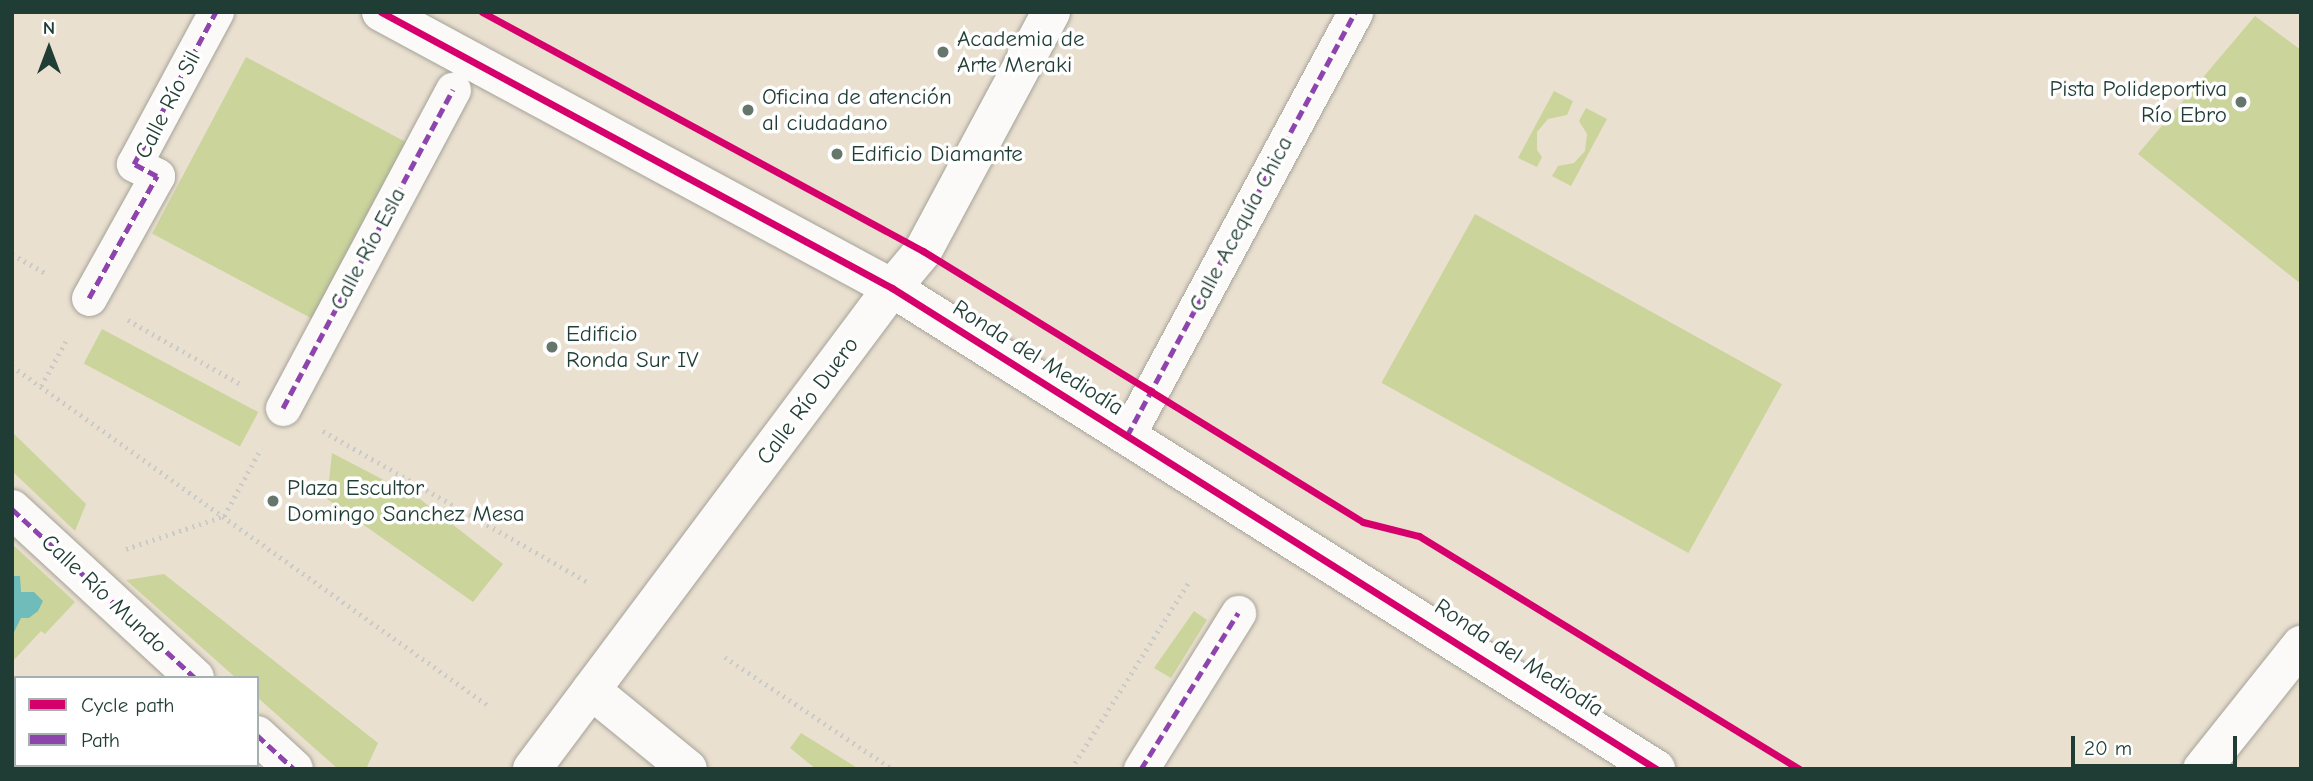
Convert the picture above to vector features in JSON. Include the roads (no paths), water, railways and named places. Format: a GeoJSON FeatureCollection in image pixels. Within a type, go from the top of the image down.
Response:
{"type":"FeatureCollection","features":[{"type":"Feature","properties":{"kind":"street","name":"Calle Río Sil"},"geometry":{"type":"LineString","coordinates":[[89,298],[157,176],[134,164],[216,12]]}},
{"type":"Feature","properties":{"kind":"street","name":"Ronda del Mediodía"},"geometry":{"type":"LineString","coordinates":[[381,12],[892,288],[1656,769]]}},
{"type":"Feature","properties":{"kind":"street","name":"Calle Río Duero"},"geometry":{"type":"LineString","coordinates":[[532,769],[892,288],[923,251],[1051,12]]}},
{"type":"Feature","properties":{"kind":"street","name":"Calle Acequía Chica"},"geometry":{"type":"LineString","coordinates":[[1127,436],[1355,12]]}},
{"type":"Feature","properties":{"kind":"street","name":"Calle Río Esla"},"geometry":{"type":"LineString","coordinates":[[283,408],[453,89]]}},
{"type":"Feature","properties":{"kind":"street","name":"Calle Río Mundo"},"geometry":{"type":"LineString","coordinates":[[12,509],[193,676]]}},
{"type":"Feature","properties":{"kind":"street"},"geometry":{"type":"LineString","coordinates":[[1140,769],[1238,613]]}},
{"type":"Feature","properties":{"kind":"street"},"geometry":{"type":"LineString","coordinates":[[2202,769],[2301,645]]}},
{"type":"Feature","properties":{"kind":"street"},"geometry":{"type":"LineString","coordinates":[[591,690],[688,769]]}},
{"type":"Feature","properties":{"kind":"street"},"geometry":{"type":"LineString","coordinates":[[259,737],[294,769]]}},
{"type":"Feature","properties":{"kind":"water"},"geometry":{"type":"Polygon","coordinates":[[[12,576],[20,576],[21,592],[34,592],[43,601],[38,611],[29,618],[21,618],[12,636],[12,576]]]}},
{"type":"Feature","properties":{"kind":"place","name":"Academia de Arte Meraki"},"geometry":{"type":"Point","coordinates":[943,52]}},
{"type":"Feature","properties":{"kind":"place","name":"Pista Polideportiva Río Ebro"},"geometry":{"type":"Point","coordinates":[2241,102]}},
{"type":"Feature","properties":{"kind":"place","name":"Oficina de atención al ciudadano"},"geometry":{"type":"Point","coordinates":[748,110]}},
{"type":"Feature","properties":{"kind":"place","name":"Edificio Diamante"},"geometry":{"type":"Point","coordinates":[837,154]}},
{"type":"Feature","properties":{"kind":"place","name":"Edificio Ronda Sur IV"},"geometry":{"type":"Point","coordinates":[552,347]}},
{"type":"Feature","properties":{"kind":"place","name":"Plaza Escultor Domingo Sanchez Mesa"},"geometry":{"type":"Point","coordinates":[273,501]}}]}
